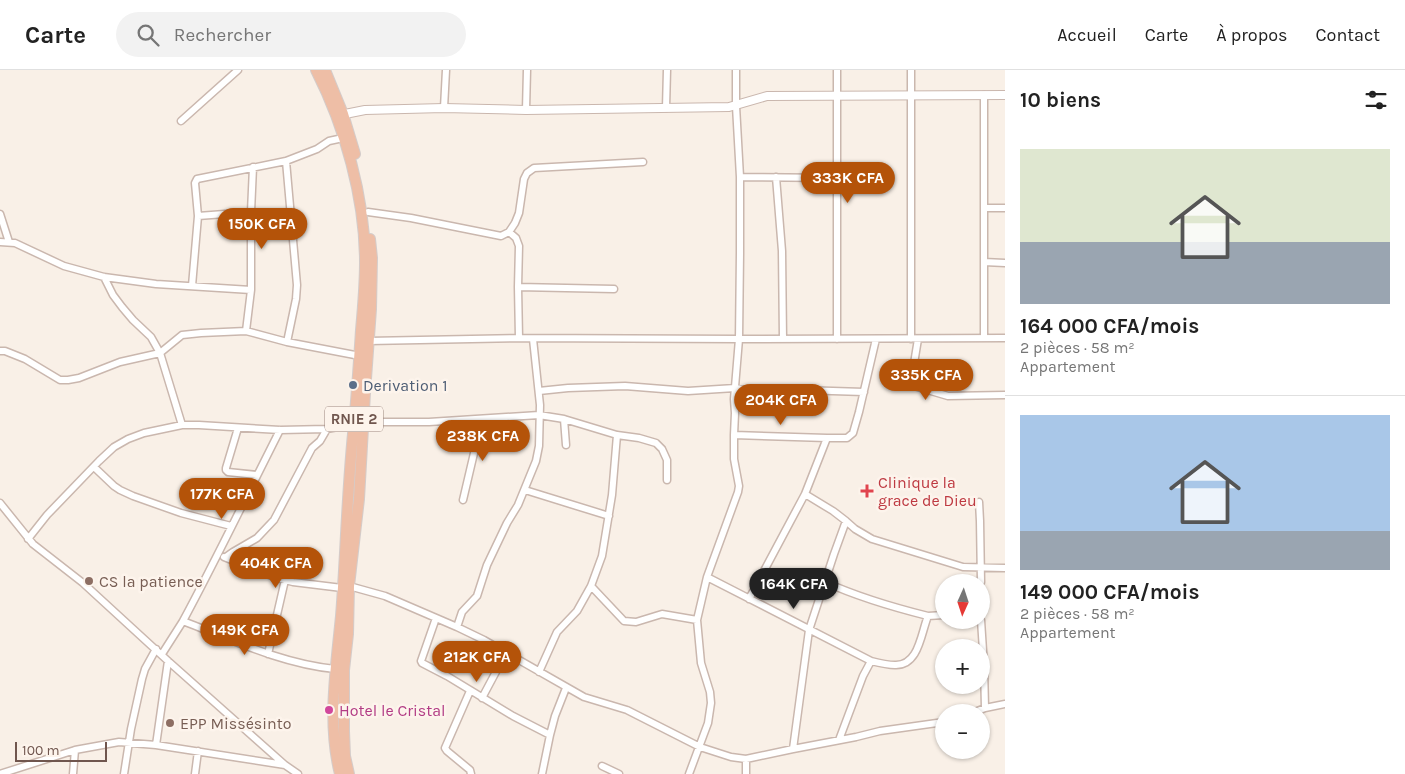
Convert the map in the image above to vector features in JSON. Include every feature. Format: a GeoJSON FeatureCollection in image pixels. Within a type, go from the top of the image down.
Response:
{"type":"FeatureCollection","features":[{"type":"Feature","properties":{"kind":"highway","name":"RNIE 2"},"geometry":{"type":"LineString","coordinates":[[316,70],[339,115],[343,138],[358,190],[364,237],[365,271],[360,356],[359,499],[341,615],[335,669],[333,720],[335,756],[340,774]]}},
{"type":"Feature","properties":{"kind":"highway","name":"RNIE 2"},"geometry":{"type":"LineString","coordinates":[[325,70],[357,164],[368,212],[372,258],[371,309],[359,423]]}},
{"type":"Feature","properties":{"kind":"highway","name":"RNIE 2"},"geometry":{"type":"LineString","coordinates":[[346,587],[348,634],[344,670],[344,731],[345,756],[349,774]]}},
{"type":"Feature","properties":{"kind":"street"},"geometry":{"type":"LineString","coordinates":[[181,121],[238,70]]}},
{"type":"Feature","properties":{"kind":"street"},"geometry":{"type":"LineString","coordinates":[[444,108],[446,70]]}},
{"type":"Feature","properties":{"kind":"street"},"geometry":{"type":"LineString","coordinates":[[526,110],[527,70]]}},
{"type":"Feature","properties":{"kind":"street"},"geometry":{"type":"LineString","coordinates":[[666,108],[667,70]]}},
{"type":"Feature","properties":{"kind":"street"},"geometry":{"type":"LineString","coordinates":[[689,774],[708,723],[711,703],[710,692],[701,663],[697,620],[707,577],[739,486],[734,459],[735,388],[739,339],[740,177],[736,70]]}},
{"type":"Feature","properties":{"kind":"street"},"geometry":{"type":"LineString","coordinates":[[837,70],[837,339]]}},
{"type":"Feature","properties":{"kind":"street"},"geometry":{"type":"LineString","coordinates":[[911,70],[914,339],[911,382],[914,386],[943,395],[1005,395]]}},
{"type":"Feature","properties":{"kind":"street"},"geometry":{"type":"LineString","coordinates":[[984,95],[984,338]]}},
{"type":"Feature","properties":{"kind":"street"},"geometry":{"type":"LineString","coordinates":[[339,115],[365,110],[444,108],[526,110],[736,106],[767,96],[1005,95]]}},
{"type":"Feature","properties":{"kind":"street"},"geometry":{"type":"LineString","coordinates":[[192,286],[198,216],[195,183],[197,179],[286,161],[317,149],[329,142],[343,138]]}},
{"type":"Feature","properties":{"kind":"street"},"geometry":{"type":"LineString","coordinates":[[286,161],[297,285],[287,342]]}},
{"type":"Feature","properties":{"kind":"street"},"geometry":{"type":"LineString","coordinates":[[368,212],[411,218],[501,236],[509,232],[519,213],[524,178],[530,170],[534,168],[643,162]]}},
{"type":"Feature","properties":{"kind":"street"},"geometry":{"type":"LineString","coordinates":[[246,332],[251,290],[253,167]]}},
{"type":"Feature","properties":{"kind":"street"},"geometry":{"type":"LineString","coordinates":[[740,177],[837,178]]}},
{"type":"Feature","properties":{"kind":"street"},"geometry":{"type":"LineString","coordinates":[[776,177],[782,251],[783,339]]}},
{"type":"Feature","properties":{"kind":"street"},"geometry":{"type":"LineString","coordinates":[[984,208],[1005,208]]}},
{"type":"Feature","properties":{"kind":"street"},"geometry":{"type":"LineString","coordinates":[[198,216],[251,212]]}},
{"type":"Feature","properties":{"kind":"street"},"geometry":{"type":"LineString","coordinates":[[0,214],[9,242]]}},
{"type":"Feature","properties":{"kind":"street"},"geometry":{"type":"LineString","coordinates":[[509,232],[516,238],[519,246],[519,338]]}},
{"type":"Feature","properties":{"kind":"street"},"geometry":{"type":"LineString","coordinates":[[0,242],[15,243],[64,266],[104,277],[156,284],[251,290]]}},
{"type":"Feature","properties":{"kind":"street"},"geometry":{"type":"LineString","coordinates":[[984,262],[1005,263]]}},
{"type":"Feature","properties":{"kind":"street"},"geometry":{"type":"LineString","coordinates":[[104,277],[122,308],[151,337],[160,353],[182,425]]}},
{"type":"Feature","properties":{"kind":"street"},"geometry":{"type":"LineString","coordinates":[[518,287],[614,289]]}},
{"type":"Feature","properties":{"kind":"street"},"geometry":{"type":"LineString","coordinates":[[0,351],[5,351],[25,359],[60,380],[79,378],[120,362],[160,353],[182,335],[202,333],[246,332],[360,356]]}},
{"type":"Feature","properties":{"kind":"street"},"geometry":{"type":"LineString","coordinates":[[368,341],[519,338],[1005,338]]}},
{"type":"Feature","properties":{"kind":"street"},"geometry":{"type":"LineString","coordinates":[[457,627],[462,612],[477,596],[487,565],[525,490],[536,461],[539,446],[539,391],[533,339]]}},
{"type":"Feature","properties":{"kind":"street"},"geometry":{"type":"LineString","coordinates":[[734,435],[827,438],[847,438],[850,436],[853,433],[859,412],[876,339]]}},
{"type":"Feature","properties":{"kind":"street"},"geometry":{"type":"LineString","coordinates":[[539,391],[609,386],[688,391],[735,388],[769,392],[800,390],[864,392]]}},
{"type":"Feature","properties":{"kind":"street"},"geometry":{"type":"LineString","coordinates":[[28,539],[47,515],[114,446],[144,433],[182,425],[280,430],[327,429],[359,423],[429,422],[539,415],[564,419],[617,435],[656,443],[662,449],[666,460],[667,480]]}},
{"type":"Feature","properties":{"kind":"street"},"geometry":{"type":"LineString","coordinates":[[463,500],[482,419]]}},
{"type":"Feature","properties":{"kind":"street"},"geometry":{"type":"LineString","coordinates":[[564,419],[566,445]]}},
{"type":"Feature","properties":{"kind":"street"},"geometry":{"type":"LineString","coordinates":[[238,428],[226,470],[228,472],[257,475]]}},
{"type":"Feature","properties":{"kind":"street"},"geometry":{"type":"LineString","coordinates":[[226,557],[257,538],[274,520],[312,448],[320,441],[327,429]]}},
{"type":"Feature","properties":{"kind":"street"},"geometry":{"type":"LineString","coordinates":[[124,774],[128,743],[145,669],[183,621],[280,430]]}},
{"type":"Feature","properties":{"kind":"street"},"geometry":{"type":"LineString","coordinates":[[538,672],[557,632],[577,611],[591,586],[602,556],[612,495],[617,435]]}},
{"type":"Feature","properties":{"kind":"street"},"geometry":{"type":"LineString","coordinates":[[750,599],[805,494],[827,438]]}},
{"type":"Feature","properties":{"kind":"street"},"geometry":{"type":"LineString","coordinates":[[94,467],[114,486],[133,496],[181,513],[231,526]]}},
{"type":"Feature","properties":{"kind":"street"},"geometry":{"type":"LineString","coordinates":[[525,490],[609,516]]}},
{"type":"Feature","properties":{"kind":"street"},"geometry":{"type":"LineString","coordinates":[[805,494],[872,539],[963,567],[1005,568]]}},
{"type":"Feature","properties":{"kind":"street"},"geometry":{"type":"LineString","coordinates":[[0,502],[28,539],[83,583],[285,765],[298,774]]}},
{"type":"Feature","properties":{"kind":"street"},"geometry":{"type":"LineString","coordinates":[[979,502],[981,574]]}},
{"type":"Feature","properties":{"kind":"street"},"geometry":{"type":"LineString","coordinates":[[793,749],[809,630],[846,521]]}},
{"type":"Feature","properties":{"kind":"street"},"geometry":{"type":"LineString","coordinates":[[218,555],[264,574],[285,580],[346,587],[385,596],[457,627],[566,688],[594,700],[627,710],[700,747],[730,757],[746,760],[880,731],[935,723]]}},
{"type":"Feature","properties":{"kind":"street"},"geometry":{"type":"LineString","coordinates":[[707,577],[871,661],[894,665],[909,662],[921,640],[928,616]]}},
{"type":"Feature","properties":{"kind":"street"},"geometry":{"type":"LineString","coordinates":[[268,654],[285,580]]}},
{"type":"Feature","properties":{"kind":"street"},"geometry":{"type":"LineString","coordinates":[[824,582],[874,601],[928,616],[935,616]]}},
{"type":"Feature","properties":{"kind":"street"},"geometry":{"type":"LineString","coordinates":[[591,586],[624,621],[636,622],[662,614],[697,620]]}},
{"type":"Feature","properties":{"kind":"street"},"geometry":{"type":"LineString","coordinates":[[436,618],[421,661],[422,663],[550,735]]}},
{"type":"Feature","properties":{"kind":"street"},"geometry":{"type":"LineString","coordinates":[[183,621],[268,654],[335,669]]}},
{"type":"Feature","properties":{"kind":"street"},"geometry":{"type":"LineString","coordinates":[[982,629],[985,704]]}},
{"type":"Feature","properties":{"kind":"street"},"geometry":{"type":"LineString","coordinates":[[482,698],[506,653]]}},
{"type":"Feature","properties":{"kind":"street"},"geometry":{"type":"LineString","coordinates":[[156,745],[168,661]]}},
{"type":"Feature","properties":{"kind":"street"},"geometry":{"type":"LineString","coordinates":[[838,740],[863,676],[871,661]]}},
{"type":"Feature","properties":{"kind":"street"},"geometry":{"type":"LineString","coordinates":[[542,774],[555,716],[566,688]]}},
{"type":"Feature","properties":{"kind":"street"},"geometry":{"type":"LineString","coordinates":[[470,691],[445,748],[447,752],[470,770],[471,774]]}},
{"type":"Feature","properties":{"kind":"street"},"geometry":{"type":"LineString","coordinates":[[990,707],[1005,704]]}},
{"type":"Feature","properties":{"kind":"street"},"geometry":{"type":"LineString","coordinates":[[2,774],[75,750],[119,742],[156,745],[285,765]]}},
{"type":"Feature","properties":{"kind":"street"},"geometry":{"type":"LineString","coordinates":[[73,774],[75,750]]}},
{"type":"Feature","properties":{"kind":"street"},"geometry":{"type":"LineString","coordinates":[[195,774],[198,751]]}},
{"type":"Feature","properties":{"kind":"street"},"geometry":{"type":"LineString","coordinates":[[746,760],[746,774]]}},
{"type":"Feature","properties":{"kind":"street"},"geometry":{"type":"LineString","coordinates":[[602,766],[619,774]]}},
{"type":"Feature","properties":{"kind":"place","name":"Derivation 1"},"geometry":{"type":"Point","coordinates":[353,385]}},
{"type":"Feature","properties":{"kind":"place","name":"Clinique la grace de Dieu"},"geometry":{"type":"Point","coordinates":[867,491]}},
{"type":"Feature","properties":{"kind":"place","name":"CS la patience"},"geometry":{"type":"Point","coordinates":[89,581]}},
{"type":"Feature","properties":{"kind":"place","name":"Hotel le Cristal"},"geometry":{"type":"Point","coordinates":[329,710]}},
{"type":"Feature","properties":{"kind":"place","name":"EPP Missésinto"},"geometry":{"type":"Point","coordinates":[170,723]}}]}
